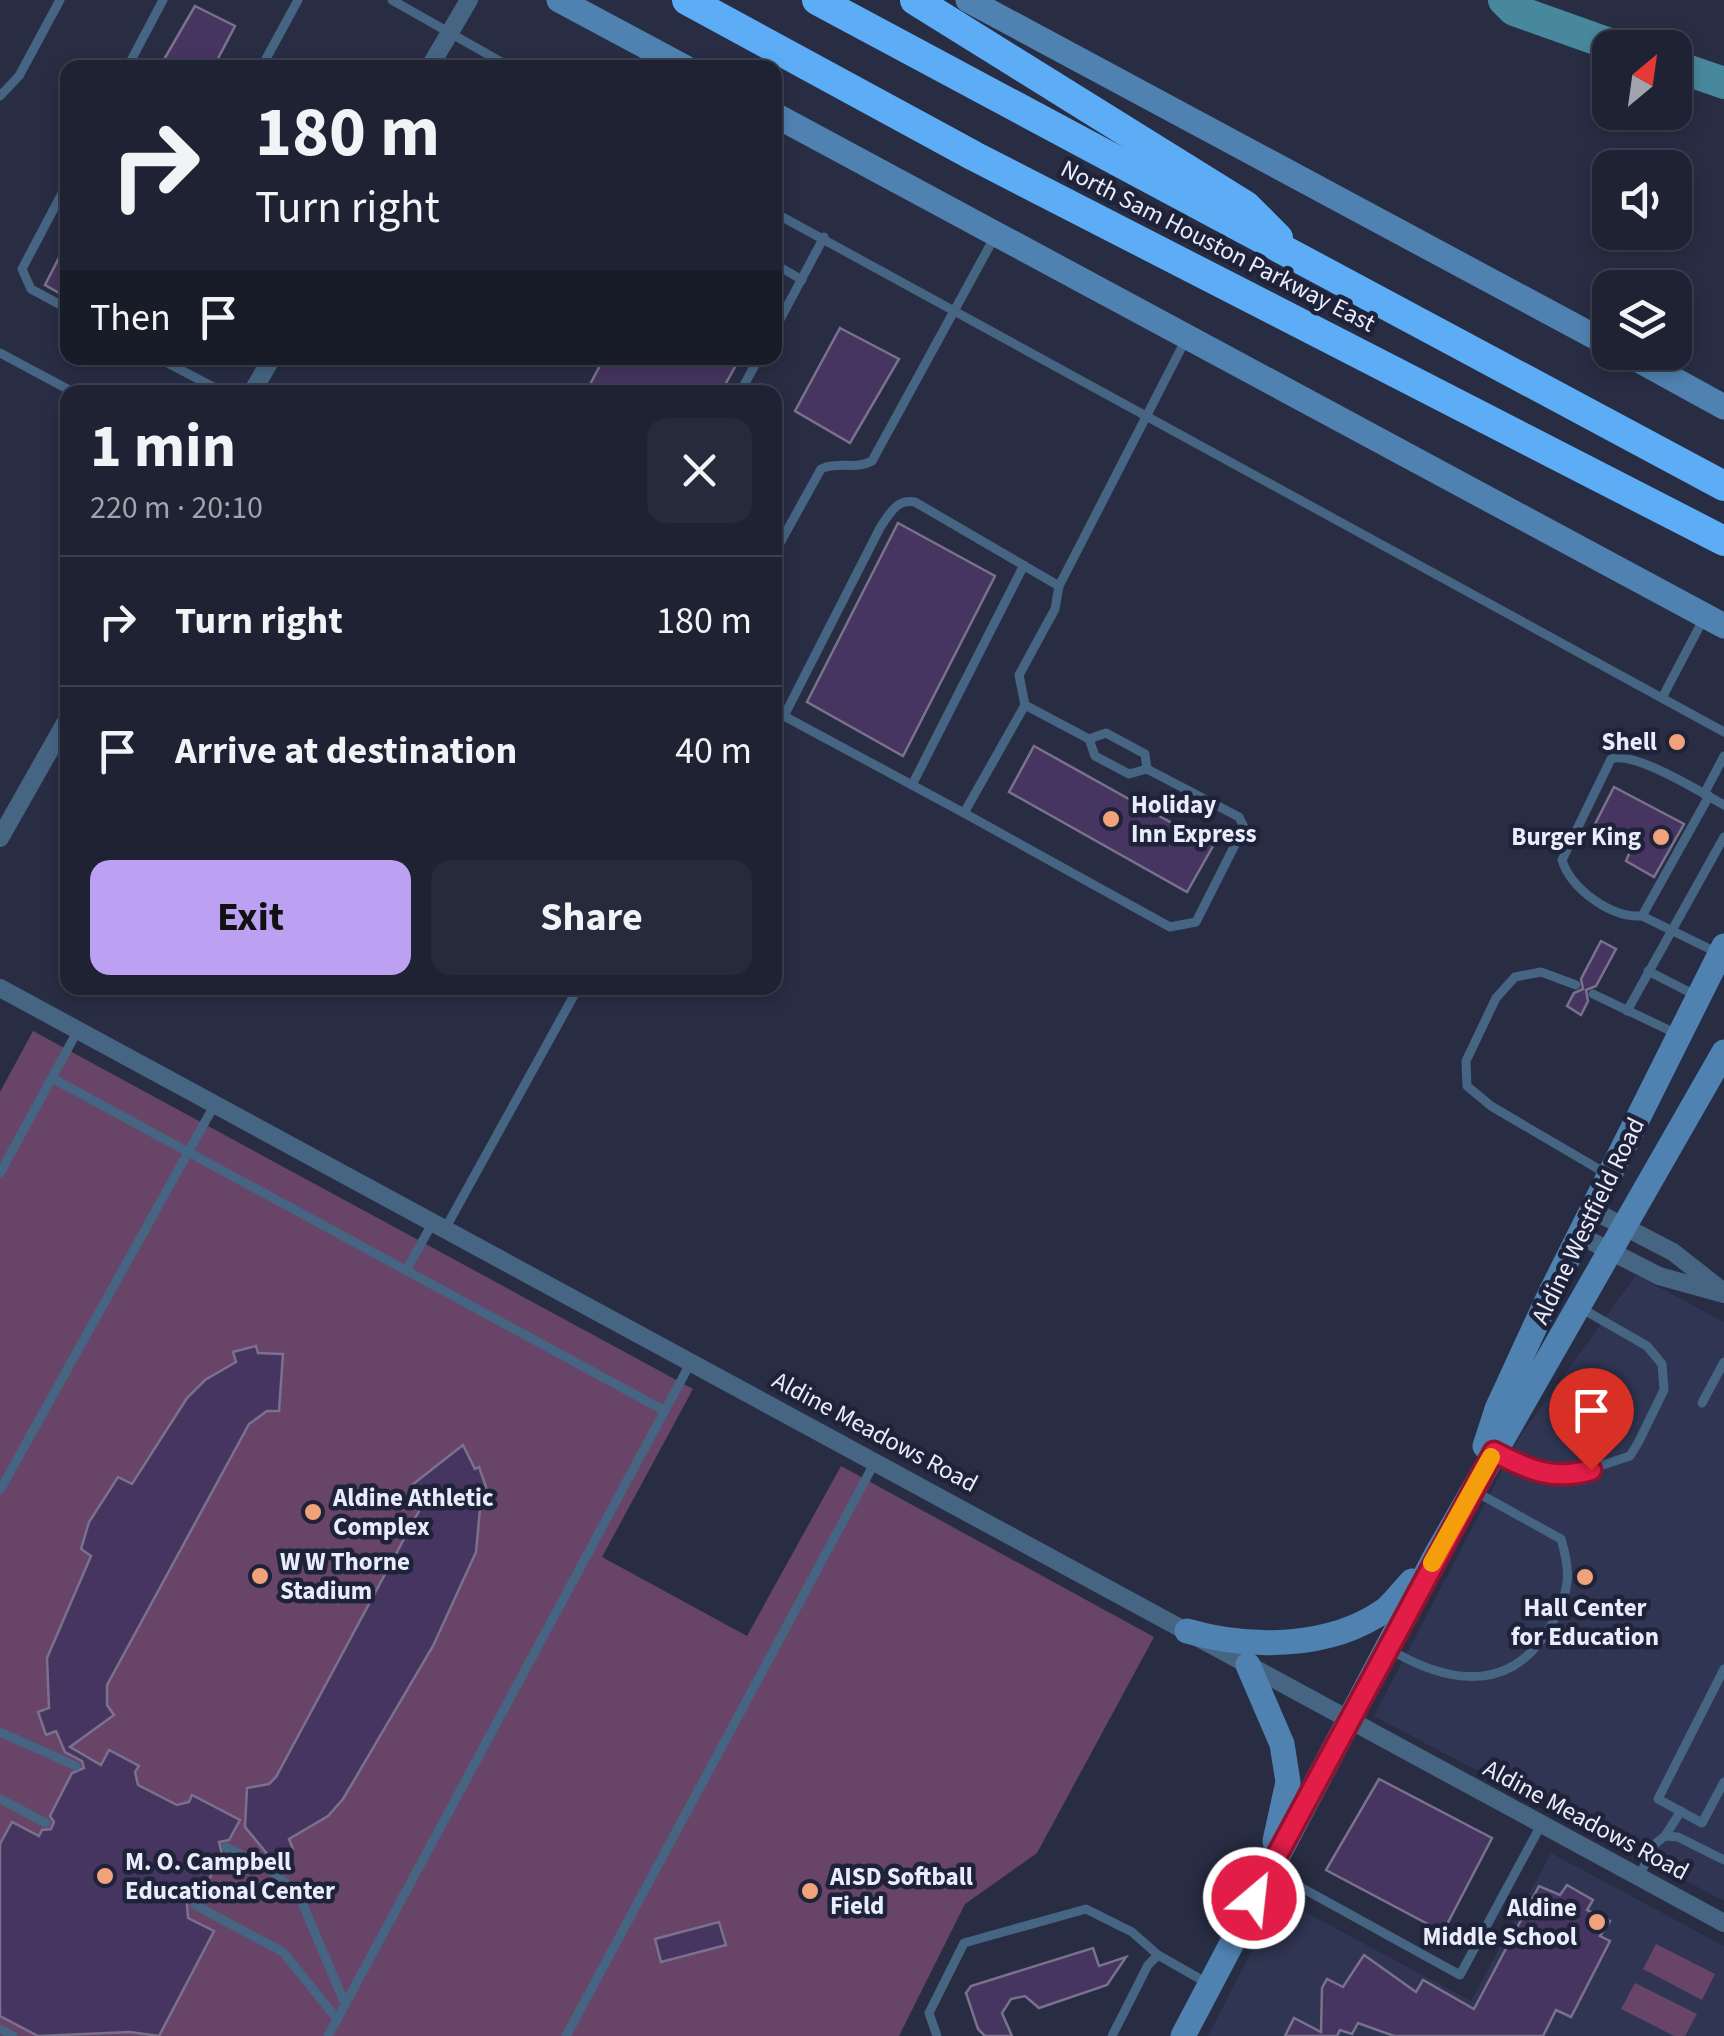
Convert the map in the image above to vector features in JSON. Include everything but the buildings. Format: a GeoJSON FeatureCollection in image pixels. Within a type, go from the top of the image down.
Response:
{"type":"FeatureCollection","features":[{"type":"Feature","properties":{"kind":"highway","name":"North Sam Houston Parkway East"},"geometry":{"type":"LineString","coordinates":[[687,0],[974,156],[1724,541]]}},
{"type":"Feature","properties":{"kind":"highway","name":"North Sam Houston Parkway East"},"geometry":{"type":"LineString","coordinates":[[817,0],[1724,486]]}},
{"type":"Feature","properties":{"kind":"highway"},"geometry":{"type":"LineString","coordinates":[[915,0],[1246,206],[1302,262]]}},
{"type":"Feature","properties":{"kind":"main road"},"geometry":{"type":"LineString","coordinates":[[559,0],[671,60]]}},
{"type":"Feature","properties":{"kind":"main road"},"geometry":{"type":"LineString","coordinates":[[968,0],[1592,335]]}},
{"type":"Feature","properties":{"kind":"main road"},"geometry":{"type":"LineString","coordinates":[[782,119],[1715,621]]}},
{"type":"Feature","properties":{"kind":"main road"},"geometry":{"type":"LineString","coordinates":[[1657,370],[1724,406]]}},
{"type":"Feature","properties":{"kind":"main road","name":"Aldine Westfield Road"},"geometry":{"type":"LineString","coordinates":[[1469,1496],[1497,1409],[1579,1235],[1723,952]]}},
{"type":"Feature","properties":{"kind":"main road","name":"Aldine Westfield Road"},"geometry":{"type":"LineString","coordinates":[[1183,2036],[1436,1555],[1623,1226],[1717,1080],[1724,1052]]}},
{"type":"Feature","properties":{"kind":"main road"},"geometry":{"type":"LineString","coordinates":[[1187,1631],[1239,1644],[1329,1635],[1385,1610],[1436,1555]]}},
{"type":"Feature","properties":{"kind":"main road"},"geometry":{"type":"LineString","coordinates":[[1248,1665],[1282,1744],[1288,1782],[1269,1870]]}},
{"type":"Feature","properties":{"kind":"street"},"geometry":{"type":"LineString","coordinates":[[433,60],[469,0]]}},
{"type":"Feature","properties":{"kind":"street"},"geometry":{"type":"LineString","coordinates":[[0,838],[60,732]]}},
{"type":"Feature","properties":{"kind":"street","name":"Aldine Meadows Road"},"geometry":{"type":"LineString","coordinates":[[0,988],[1724,1923]]}},
{"type":"Feature","properties":{"kind":"street"},"geometry":{"type":"LineString","coordinates":[[1592,1210],[1673,1252],[1724,1294]]}},
{"type":"Feature","properties":{"kind":"street"},"geometry":{"type":"LineString","coordinates":[[1579,1235],[1659,1276],[1724,1294]]}},
{"type":"Feature","properties":{"kind":"lane"},"geometry":{"type":"LineString","coordinates":[[0,96],[20,76],[60,0]]}},
{"type":"Feature","properties":{"kind":"lane"},"geometry":{"type":"LineString","coordinates":[[132,60],[163,0]]}},
{"type":"Feature","properties":{"kind":"lane"},"geometry":{"type":"LineString","coordinates":[[266,60],[298,0]]}},
{"type":"Feature","properties":{"kind":"lane"},"geometry":{"type":"LineString","coordinates":[[392,0],[498,60]]}},
{"type":"Feature","properties":{"kind":"lane"},"geometry":{"type":"LineString","coordinates":[[60,197],[22,269],[31,289],[60,305]]}},
{"type":"Feature","properties":{"kind":"lane"},"geometry":{"type":"LineString","coordinates":[[782,217],[1724,732]]}},
{"type":"Feature","properties":{"kind":"lane"},"geometry":{"type":"LineString","coordinates":[[782,540],[821,470],[832,464],[863,466],[872,461],[996,234]]}},
{"type":"Feature","properties":{"kind":"lane"},"geometry":{"type":"LineString","coordinates":[[782,316],[824,238]]}},
{"type":"Feature","properties":{"kind":"lane"},"geometry":{"type":"LineString","coordinates":[[782,268],[802,280]]}},
{"type":"Feature","properties":{"kind":"lane"},"geometry":{"type":"LineString","coordinates":[[964,813],[1025,705],[1019,676],[1055,609],[1059,586],[1187,336]]}},
{"type":"Feature","properties":{"kind":"lane"},"geometry":{"type":"LineString","coordinates":[[0,353],[60,385]]}},
{"type":"Feature","properties":{"kind":"lane"},"geometry":{"type":"LineString","coordinates":[[171,365],[209,385]]}},
{"type":"Feature","properties":{"kind":"lane"},"geometry":{"type":"LineString","coordinates":[[1025,705],[1089,739],[1095,756],[1129,774],[1147,769],[1238,818],[1244,827],[1196,922],[1170,927],[784,716],[882,526],[895,506],[905,500],[1059,586]]}},
{"type":"Feature","properties":{"kind":"lane"},"geometry":{"type":"LineString","coordinates":[[912,784],[1024,565]]}},
{"type":"Feature","properties":{"kind":"lane"},"geometry":{"type":"LineString","coordinates":[[1662,698],[1715,621]]}},
{"type":"Feature","properties":{"kind":"lane"},"geometry":{"type":"LineString","coordinates":[[1089,739],[1106,733],[1146,754],[1147,769]]}},
{"type":"Feature","properties":{"kind":"lane"},"geometry":{"type":"LineString","coordinates":[[1723,952],[1642,916],[1631,916],[1575,886],[1562,860],[1606,767],[1620,756],[1724,804]]}},
{"type":"Feature","properties":{"kind":"lane"},"geometry":{"type":"LineString","coordinates":[[1642,916],[1724,756]]}},
{"type":"Feature","properties":{"kind":"lane"},"geometry":{"type":"LineString","coordinates":[[1627,1011],[1675,932],[1724,837]]}},
{"type":"Feature","properties":{"kind":"lane"},"geometry":{"type":"LineString","coordinates":[[1576,984],[1541,972],[1515,977],[1496,998],[1466,1062],[1467,1086],[1490,1106],[1609,1176]]}},
{"type":"Feature","properties":{"kind":"lane"},"geometry":{"type":"LineString","coordinates":[[1648,972],[1698,998]]}},
{"type":"Feature","properties":{"kind":"lane"},"geometry":{"type":"LineString","coordinates":[[1593,994],[1679,1036]]}},
{"type":"Feature","properties":{"kind":"lane"},"geometry":{"type":"LineString","coordinates":[[406,1271],[439,1225],[574,995]]}},
{"type":"Feature","properties":{"kind":"lane"},"geometry":{"type":"LineString","coordinates":[[0,1173],[78,1030]]}},
{"type":"Feature","properties":{"kind":"lane"},"geometry":{"type":"LineString","coordinates":[[52,1078],[664,1411]]}},
{"type":"Feature","properties":{"kind":"lane"},"geometry":{"type":"LineString","coordinates":[[0,1490],[216,1104]]}},
{"type":"Feature","properties":{"kind":"lane"},"geometry":{"type":"LineString","coordinates":[[1494,1452],[1534,1472],[1566,1477],[1630,1456],[1638,1443],[1664,1390],[1662,1364],[1647,1346],[1576,1306]]}},
{"type":"Feature","properties":{"kind":"lane"},"geometry":{"type":"LineString","coordinates":[[328,2036],[691,1362]]}},
{"type":"Feature","properties":{"kind":"lane"},"geometry":{"type":"LineString","coordinates":[[1702,1403],[1724,1362]]}},
{"type":"Feature","properties":{"kind":"lane"},"geometry":{"type":"LineString","coordinates":[[566,2036],[876,1461]]}},
{"type":"Feature","properties":{"kind":"lane"},"geometry":{"type":"LineString","coordinates":[[1387,1648],[1431,1670],[1481,1676],[1532,1657],[1542,1642],[1570,1585],[1562,1538],[1469,1496]]}},
{"type":"Feature","properties":{"kind":"lane"},"geometry":{"type":"LineString","coordinates":[[1724,1669],[1658,1799],[1702,1824],[1724,1782]]}},
{"type":"Feature","properties":{"kind":"lane"},"geometry":{"type":"LineString","coordinates":[[0,1732],[76,1766]]}},
{"type":"Feature","properties":{"kind":"lane"},"geometry":{"type":"LineString","coordinates":[[0,1799],[46,1823]]}},
{"type":"Feature","properties":{"kind":"lane"},"geometry":{"type":"LineString","coordinates":[[1639,1876],[1680,1811]]}},
{"type":"Feature","properties":{"kind":"lane"},"geometry":{"type":"LineString","coordinates":[[1269,1870],[1460,1975],[1542,1823]]}},
{"type":"Feature","properties":{"kind":"lane"},"geometry":{"type":"LineString","coordinates":[[1665,1836],[1678,1837],[1724,1860]]}},
{"type":"Feature","properties":{"kind":"lane"},"geometry":{"type":"LineString","coordinates":[[226,1846],[267,1868],[298,1892],[345,2004]]}},
{"type":"Feature","properties":{"kind":"lane"},"geometry":{"type":"LineString","coordinates":[[195,1905],[283,1952],[337,2020]]}},
{"type":"Feature","properties":{"kind":"lane"},"geometry":{"type":"LineString","coordinates":[[938,2036],[928,2012],[964,1943],[1086,1909],[1132,1932],[1158,1955],[1210,1984]]}},
{"type":"Feature","properties":{"kind":"lane"},"geometry":{"type":"LineString","coordinates":[[1112,2036],[1158,1955]]}},
{"type":"Feature","properties":{"kind":"lane"},"geometry":{"type":"LineString","coordinates":[[0,2029],[14,2036]]}},
{"type":"Feature","properties":{"kind":"shaded area","name":"Aldine Athletic Complex"},"geometry":{"type":"Polygon","coordinates":[[[33,1031],[693,1389],[602,1557],[747,1636],[841,1466],[1154,1637],[1037,1853],[965,1904],[899,2036],[0,2036],[0,1092],[33,1031]]]}},
{"type":"Feature","properties":{"kind":"shaded area","name":"Hall Center for Education"},"geometry":{"type":"Polygon","coordinates":[[[1636,1275],[1724,1322],[1724,1901],[1374,1716],[1519,1438],[1636,1275]]]}},
{"type":"Feature","properties":{"kind":"shaded area","name":"Aldine Middle School"},"geometry":{"type":"Polygon","coordinates":[[[1551,1853],[1724,1946],[1724,2036],[1208,2036],[1279,1898],[1471,2001],[1551,1853]]]}},
{"type":"Feature","properties":{"kind":"shaded area"},"geometry":{"type":"Polygon","coordinates":[[[1656,1944],[1715,1974],[1702,2000],[1643,1969],[1656,1944]]]}},
{"type":"Feature","properties":{"kind":"shaded area"},"geometry":{"type":"Polygon","coordinates":[[[1635,1983],[1697,2014],[1685,2036],[1674,2036],[1621,2009],[1635,1983]]]}},
{"type":"Feature","properties":{"kind":"waterway"},"geometry":{"type":"LineString","coordinates":[[1504,0],[1514,10],[1592,38]]}},
{"type":"Feature","properties":{"kind":"waterway"},"geometry":{"type":"LineString","coordinates":[[1692,72],[1724,83]]}},
{"type":"Feature","properties":{"kind":"slow traffic"},"geometry":{"type":"LineString","coordinates":[[1432,1563],[1491,1457]]}},
{"type":"Feature","properties":{"kind":"place","name":"Shell"},"geometry":{"type":"Point","coordinates":[1677,742]}},
{"type":"Feature","properties":{"kind":"place","name":"Holiday Inn Express"},"geometry":{"type":"Point","coordinates":[1111,819]}},
{"type":"Feature","properties":{"kind":"place","name":"Burger King"},"geometry":{"type":"Point","coordinates":[1661,837]}},
{"type":"Feature","properties":{"kind":"place","name":"Aldine Athletic Complex"},"geometry":{"type":"Point","coordinates":[313,1512]}},
{"type":"Feature","properties":{"kind":"place","name":"W W Thorne Stadium"},"geometry":{"type":"Point","coordinates":[260,1576]}},
{"type":"Feature","properties":{"kind":"place","name":"Hall Center for Education"},"geometry":{"type":"Point","coordinates":[1585,1577]}},
{"type":"Feature","properties":{"kind":"place","name":"M. O. Campbell Educational Center"},"geometry":{"type":"Point","coordinates":[105,1876]}},
{"type":"Feature","properties":{"kind":"place","name":"AISD Softball Field"},"geometry":{"type":"Point","coordinates":[810,1891]}},
{"type":"Feature","properties":{"kind":"place","name":"Aldine Middle School"},"geometry":{"type":"Point","coordinates":[1597,1922]}},
{"type":"Feature","properties":{"kind":"route"},"geometry":{"type":"LineString","coordinates":[[1254,1898],[1494,1452],[1534,1472],[1566,1477],[1591,1470]]}}]}
